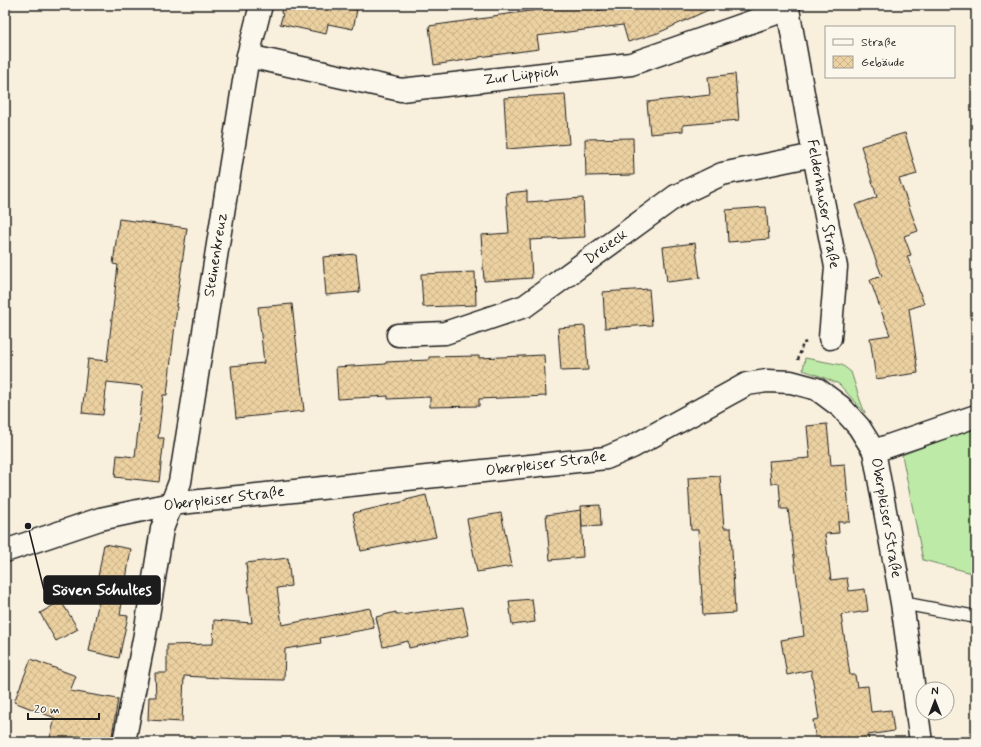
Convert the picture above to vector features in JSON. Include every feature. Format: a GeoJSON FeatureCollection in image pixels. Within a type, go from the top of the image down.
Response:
{"type":"FeatureCollection","features":[{"type":"Feature","properties":{"kind":"street","name":"Steinenkreuz"},"geometry":{"type":"LineString","coordinates":[[124,742],[162,530],[180,482],[248,56],[261,5]]}},
{"type":"Feature","properties":{"kind":"street","name":"Zur Lüppich"},"geometry":{"type":"LineString","coordinates":[[248,56],[401,90],[631,64],[787,7]]}},
{"type":"Feature","properties":{"kind":"street","name":"Felderhauser Straße"},"geometry":{"type":"LineString","coordinates":[[787,7],[836,267],[830,338]]}},
{"type":"Feature","properties":{"kind":"street","name":"Dreieck"},"geometry":{"type":"LineString","coordinates":[[398,335],[445,333],[525,306],[676,196],[722,174],[814,155]]}},
{"type":"Feature","properties":{"kind":"street","name":"Oberpleiser Straße"},"geometry":{"type":"LineString","coordinates":[[5,551],[100,518],[171,504],[606,458],[632,447],[747,384],[767,381],[791,382],[817,389],[841,407],[859,427],[874,451],[902,603],[921,742]]}},
{"type":"Feature","properties":{"kind":"street"},"geometry":{"type":"LineString","coordinates":[[874,451],[976,416]]}},
{"type":"Feature","properties":{"kind":"lane"},"geometry":{"type":"LineString","coordinates":[[902,603],[976,617]]}},
{"type":"Feature","properties":{"kind":"path"},"geometry":{"type":"LineString","coordinates":[[791,382],[804,343],[830,338]]}},
{"type":"Feature","properties":{"kind":"green space"},"geometry":{"type":"Polygon","coordinates":[[[805,358],[842,365],[851,372],[865,413],[839,384],[803,370],[805,358]]]}},
{"type":"Feature","properties":{"kind":"green space"},"geometry":{"type":"Polygon","coordinates":[[[976,427],[976,574],[923,560],[902,455],[976,427]]]}},
{"type":"Feature","properties":{"kind":"building"},"geometry":{"type":"Polygon","coordinates":[[[282,5],[334,5],[357,10],[353,29],[328,24],[326,34],[280,24],[283,14],[281,13],[282,5]]]}},
{"type":"Feature","properties":{"kind":"building"},"geometry":{"type":"Polygon","coordinates":[[[551,5],[595,5],[596,11],[620,5],[719,5],[658,33],[628,42],[623,25],[537,36],[539,49],[434,65],[429,26],[552,8],[551,5]]]}},
{"type":"Feature","properties":{"kind":"building"},"geometry":{"type":"Polygon","coordinates":[[[735,74],[739,120],[683,125],[683,131],[650,134],[647,102],[710,95],[708,77],[735,74]]]}},
{"type":"Feature","properties":{"kind":"building"},"geometry":{"type":"Polygon","coordinates":[[[565,94],[569,144],[507,149],[504,98],[565,94]]]}},
{"type":"Feature","properties":{"kind":"building"},"geometry":{"type":"Polygon","coordinates":[[[905,133],[917,174],[899,179],[918,231],[904,236],[911,255],[907,256],[924,304],[909,309],[918,373],[876,379],[870,338],[890,335],[870,280],[882,276],[855,205],[877,197],[861,146],[905,133]]]}},
{"type":"Feature","properties":{"kind":"building"},"geometry":{"type":"Polygon","coordinates":[[[633,138],[634,175],[586,176],[585,139],[633,138]]]}},
{"type":"Feature","properties":{"kind":"building"},"geometry":{"type":"Polygon","coordinates":[[[527,191],[527,202],[583,198],[585,237],[530,240],[532,278],[484,281],[481,235],[509,233],[506,193],[527,191]]]}},
{"type":"Feature","properties":{"kind":"building"},"geometry":{"type":"Polygon","coordinates":[[[766,207],[769,239],[728,242],[726,210],[766,207]]]}},
{"type":"Feature","properties":{"kind":"building"},"geometry":{"type":"Polygon","coordinates":[[[119,219],[187,228],[176,307],[167,395],[163,395],[158,438],[164,438],[159,482],[115,477],[117,455],[135,457],[143,386],[107,382],[103,415],[82,413],[88,359],[107,361],[118,265],[113,264],[119,219]]]}},
{"type":"Feature","properties":{"kind":"building"},"geometry":{"type":"Polygon","coordinates":[[[695,243],[700,278],[667,282],[663,247],[695,243]]]}},
{"type":"Feature","properties":{"kind":"building"},"geometry":{"type":"Polygon","coordinates":[[[356,254],[360,292],[326,295],[323,257],[356,254]]]}},
{"type":"Feature","properties":{"kind":"building"},"geometry":{"type":"Polygon","coordinates":[[[475,272],[476,305],[423,307],[421,274],[475,272]]]}},
{"type":"Feature","properties":{"kind":"building"},"geometry":{"type":"Polygon","coordinates":[[[649,289],[652,325],[605,328],[603,292],[649,289]]]}},
{"type":"Feature","properties":{"kind":"building"},"geometry":{"type":"Polygon","coordinates":[[[292,304],[304,411],[236,418],[231,366],[264,363],[258,307],[292,304]]]}},
{"type":"Feature","properties":{"kind":"building"},"geometry":{"type":"Polygon","coordinates":[[[585,326],[588,370],[561,371],[558,328],[585,326]]]}},
{"type":"Feature","properties":{"kind":"building"},"geometry":{"type":"Polygon","coordinates":[[[544,355],[546,396],[479,399],[479,406],[430,407],[430,397],[388,399],[388,396],[338,399],[336,367],[386,364],[386,362],[429,360],[429,357],[479,356],[479,358],[544,355]]]}},
{"type":"Feature","properties":{"kind":"building"},"geometry":{"type":"Polygon","coordinates":[[[827,424],[831,465],[845,464],[850,522],[838,522],[839,533],[825,534],[831,580],[847,578],[849,591],[865,589],[868,611],[841,615],[850,675],[855,675],[857,687],[868,686],[871,712],[891,710],[894,731],[868,735],[869,742],[816,742],[813,720],[819,719],[811,670],[787,675],[781,640],[804,636],[788,509],[781,509],[779,483],[771,484],[769,461],[810,458],[807,426],[827,424]]]}},
{"type":"Feature","properties":{"kind":"building"},"geometry":{"type":"Polygon","coordinates":[[[720,476],[724,528],[731,528],[735,613],[703,615],[698,530],[691,530],[688,478],[720,476]]]}},
{"type":"Feature","properties":{"kind":"building"},"geometry":{"type":"Polygon","coordinates":[[[426,495],[436,537],[361,551],[353,513],[426,495]]]}},
{"type":"Feature","properties":{"kind":"building"},"geometry":{"type":"Polygon","coordinates":[[[600,505],[601,526],[582,527],[581,506],[600,505]]]}},
{"type":"Feature","properties":{"kind":"building"},"geometry":{"type":"Polygon","coordinates":[[[581,510],[583,557],[550,560],[546,515],[581,510]]]}},
{"type":"Feature","properties":{"kind":"building"},"geometry":{"type":"Polygon","coordinates":[[[501,513],[512,566],[477,572],[467,519],[501,513]]]}},
{"type":"Feature","properties":{"kind":"building"},"geometry":{"type":"Polygon","coordinates":[[[104,544],[131,549],[120,615],[128,616],[119,658],[89,651],[102,584],[97,583],[104,544]]]}},
{"type":"Feature","properties":{"kind":"building"},"geometry":{"type":"Polygon","coordinates":[[[288,558],[291,586],[277,588],[282,625],[370,608],[374,628],[320,638],[321,643],[285,649],[284,680],[184,676],[182,722],[148,720],[149,697],[156,697],[155,673],[167,673],[167,645],[213,644],[214,620],[252,623],[246,563],[288,558]]]}},
{"type":"Feature","properties":{"kind":"building"},"geometry":{"type":"Polygon","coordinates":[[[532,599],[535,622],[512,625],[509,601],[532,599]]]}},
{"type":"Feature","properties":{"kind":"building"},"geometry":{"type":"Polygon","coordinates":[[[61,601],[78,629],[56,641],[40,613],[61,601]]]}},
{"type":"Feature","properties":{"kind":"building"},"geometry":{"type":"Polygon","coordinates":[[[463,607],[469,635],[409,648],[408,641],[383,647],[376,617],[396,612],[396,614],[403,615],[463,607]]]}},
{"type":"Feature","properties":{"kind":"building"},"geometry":{"type":"Polygon","coordinates":[[[31,659],[76,676],[70,691],[118,699],[111,742],[76,736],[74,742],[49,742],[55,718],[14,702],[31,659]]]}},
{"type":"Feature","properties":{"kind":"place","name":"Söven Schultes"},"geometry":{"type":"Point","coordinates":[28,526]}}]}
